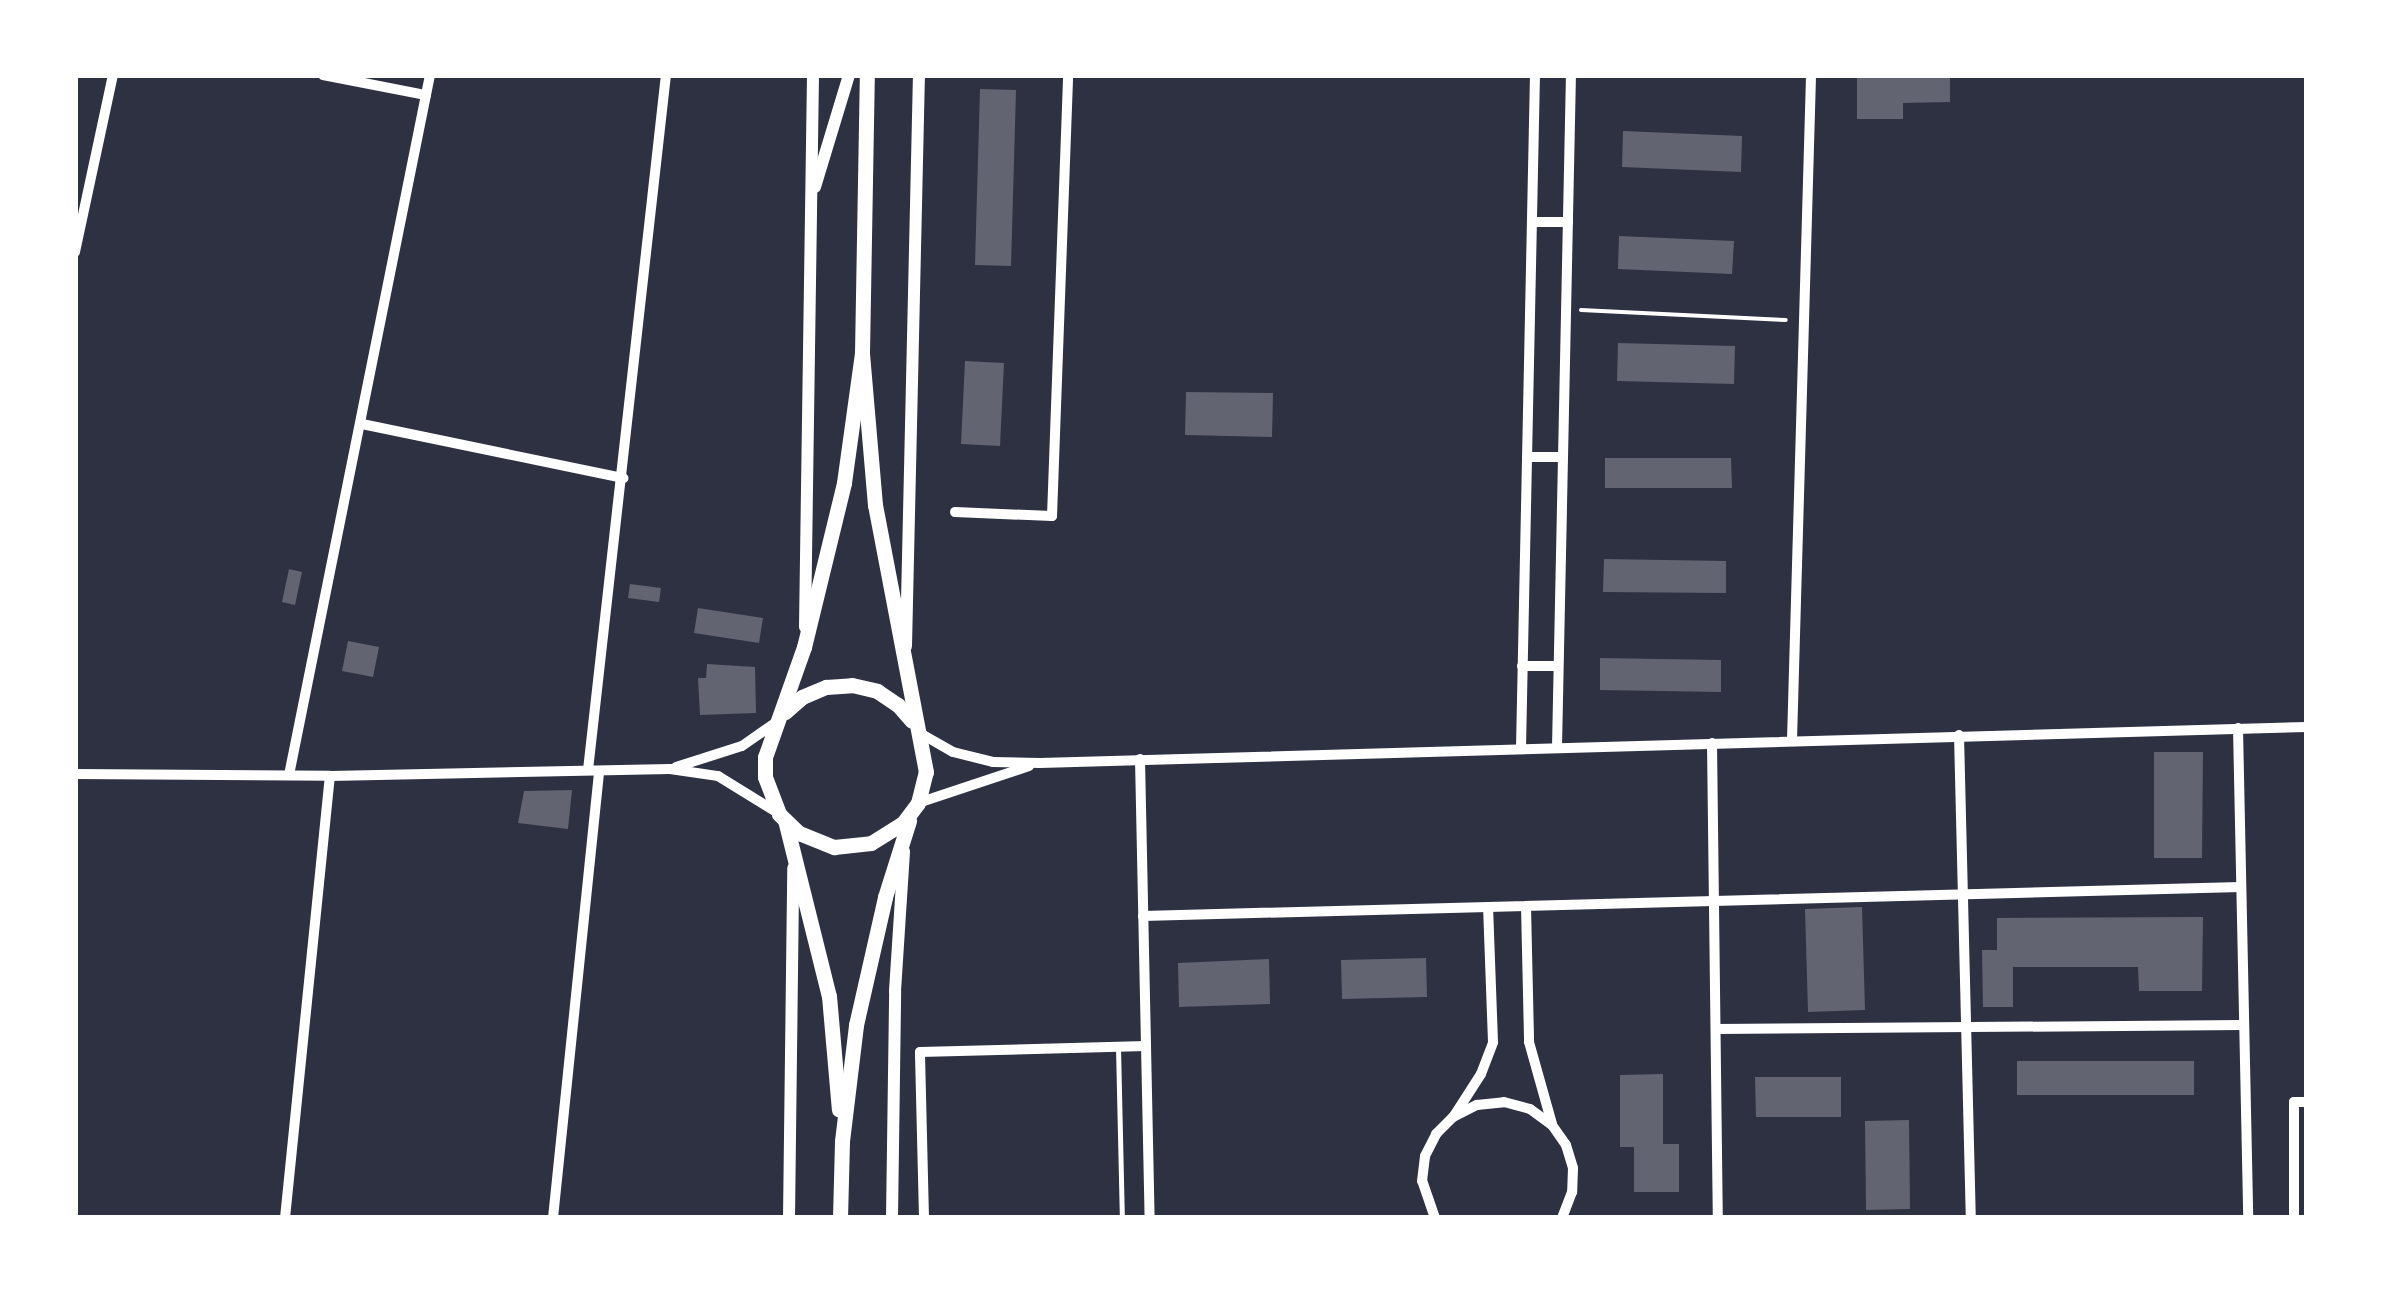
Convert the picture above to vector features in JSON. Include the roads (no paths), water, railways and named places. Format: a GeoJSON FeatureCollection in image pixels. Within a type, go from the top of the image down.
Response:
{"type":"FeatureCollection","features":[{"type":"Feature","properties":{"kind":"main road"},"geometry":{"type":"LineString","coordinates":[[842,1141],[868,962],[926,772],[875,504],[862,353],[867,75]]}},
{"type":"Feature","properties":{"kind":"main road"},"geometry":{"type":"LineString","coordinates":[[840,1218],[842,1141],[829,996],[782,817],[765,777],[769,738],[781,717],[804,646],[844,482],[862,353]]}},
{"type":"Feature","properties":{"kind":"main road"},"geometry":{"type":"LineString","coordinates":[[781,717],[802,697],[826,687],[852,685],[888,698],[917,728]]}},
{"type":"Feature","properties":{"kind":"main road"},"geometry":{"type":"LineString","coordinates":[[782,817],[816,842],[853,848],[888,835],[916,806]]}},
{"type":"Feature","properties":{"kind":"street"},"geometry":{"type":"LineString","coordinates":[[75,252],[113,75]]}},
{"type":"Feature","properties":{"kind":"street"},"geometry":{"type":"LineString","coordinates":[[323,75],[426,95]]}},
{"type":"Feature","properties":{"kind":"street"},"geometry":{"type":"LineString","coordinates":[[289,775],[430,75]]}},
{"type":"Feature","properties":{"kind":"street"},"geometry":{"type":"LineString","coordinates":[[553,1218],[593,770],[666,75]]}},
{"type":"Feature","properties":{"kind":"street"},"geometry":{"type":"LineString","coordinates":[[804,646],[813,75]]}},
{"type":"Feature","properties":{"kind":"street"},"geometry":{"type":"LineString","coordinates":[[810,203],[849,75]]}},
{"type":"Feature","properties":{"kind":"street"},"geometry":{"type":"LineString","coordinates":[[906,679],[919,75]]}},
{"type":"Feature","properties":{"kind":"street"},"geometry":{"type":"LineString","coordinates":[[954,512],[1052,516],[1068,75]]}},
{"type":"Feature","properties":{"kind":"street"},"geometry":{"type":"LineString","coordinates":[[1521,748],[1535,75]]}},
{"type":"Feature","properties":{"kind":"street"},"geometry":{"type":"LineString","coordinates":[[1557,747],[1571,75]]}},
{"type":"Feature","properties":{"kind":"street"},"geometry":{"type":"LineString","coordinates":[[1792,740],[1811,75]]}},
{"type":"Feature","properties":{"kind":"street"},"geometry":{"type":"LineString","coordinates":[[1532,222],[1568,222]]}},
{"type":"Feature","properties":{"kind":"street"},"geometry":{"type":"LineString","coordinates":[[362,424],[622,478]]}},
{"type":"Feature","properties":{"kind":"street"},"geometry":{"type":"LineString","coordinates":[[1527,457],[1563,458]]}},
{"type":"Feature","properties":{"kind":"street"},"geometry":{"type":"LineString","coordinates":[[1522,666],[1558,666]]}},
{"type":"Feature","properties":{"kind":"street"},"geometry":{"type":"LineString","coordinates":[[670,769],[742,746],[781,717]]}},
{"type":"Feature","properties":{"kind":"street"},"geometry":{"type":"LineString","coordinates":[[917,728],[953,752],[993,762],[1040,763],[2307,727]]}},
{"type":"Feature","properties":{"kind":"street"},"geometry":{"type":"LineString","coordinates":[[2238,728],[2248,1218]]}},
{"type":"Feature","properties":{"kind":"street"},"geometry":{"type":"LineString","coordinates":[[1959,736],[1971,1218]]}},
{"type":"Feature","properties":{"kind":"street"},"geometry":{"type":"LineString","coordinates":[[1712,743],[1718,1218]]}},
{"type":"Feature","properties":{"kind":"street"},"geometry":{"type":"LineString","coordinates":[[1140,759],[1150,1218]]}},
{"type":"Feature","properties":{"kind":"street"},"geometry":{"type":"LineString","coordinates":[[916,806],[1040,763]]}},
{"type":"Feature","properties":{"kind":"street"},"geometry":{"type":"LineString","coordinates":[[75,774],[330,776],[670,769],[718,776],[782,817]]}},
{"type":"Feature","properties":{"kind":"street"},"geometry":{"type":"LineString","coordinates":[[286,1218],[330,776]]}},
{"type":"Feature","properties":{"kind":"street"},"geometry":{"type":"LineString","coordinates":[[892,1218],[895,991],[905,831]]}},
{"type":"Feature","properties":{"kind":"street"},"geometry":{"type":"LineString","coordinates":[[789,1218],[793,856]]}},
{"type":"Feature","properties":{"kind":"street"},"geometry":{"type":"LineString","coordinates":[[1143,916],[2241,887]]}},
{"type":"Feature","properties":{"kind":"street"},"geometry":{"type":"LineString","coordinates":[[1526,906],[1529,1042],[1552,1125]]}},
{"type":"Feature","properties":{"kind":"street"},"geometry":{"type":"LineString","coordinates":[[1434,1218],[1422,1181],[1426,1156],[1436,1134],[1453,1117],[1481,1074],[1492,1042],[1488,907]]}},
{"type":"Feature","properties":{"kind":"street"},"geometry":{"type":"LineString","coordinates":[[1716,1029],[2244,1025]]}},
{"type":"Feature","properties":{"kind":"street"},"geometry":{"type":"LineString","coordinates":[[924,1218],[920,1052],[1146,1046]]}},
{"type":"Feature","properties":{"kind":"street"},"geometry":{"type":"LineString","coordinates":[[1453,1117],[1477,1105],[1504,1102],[1530,1109],[1552,1125],[1566,1145],[1573,1168],[1572,1192],[1563,1217]]}},
{"type":"Feature","properties":{"kind":"street"},"geometry":{"type":"LineString","coordinates":[[2294,1218],[2294,1102],[2307,1102]]}},
{"type":"Feature","properties":{"kind":"lane"},"geometry":{"type":"LineString","coordinates":[[1118,1047],[1122,1218]]}}]}
